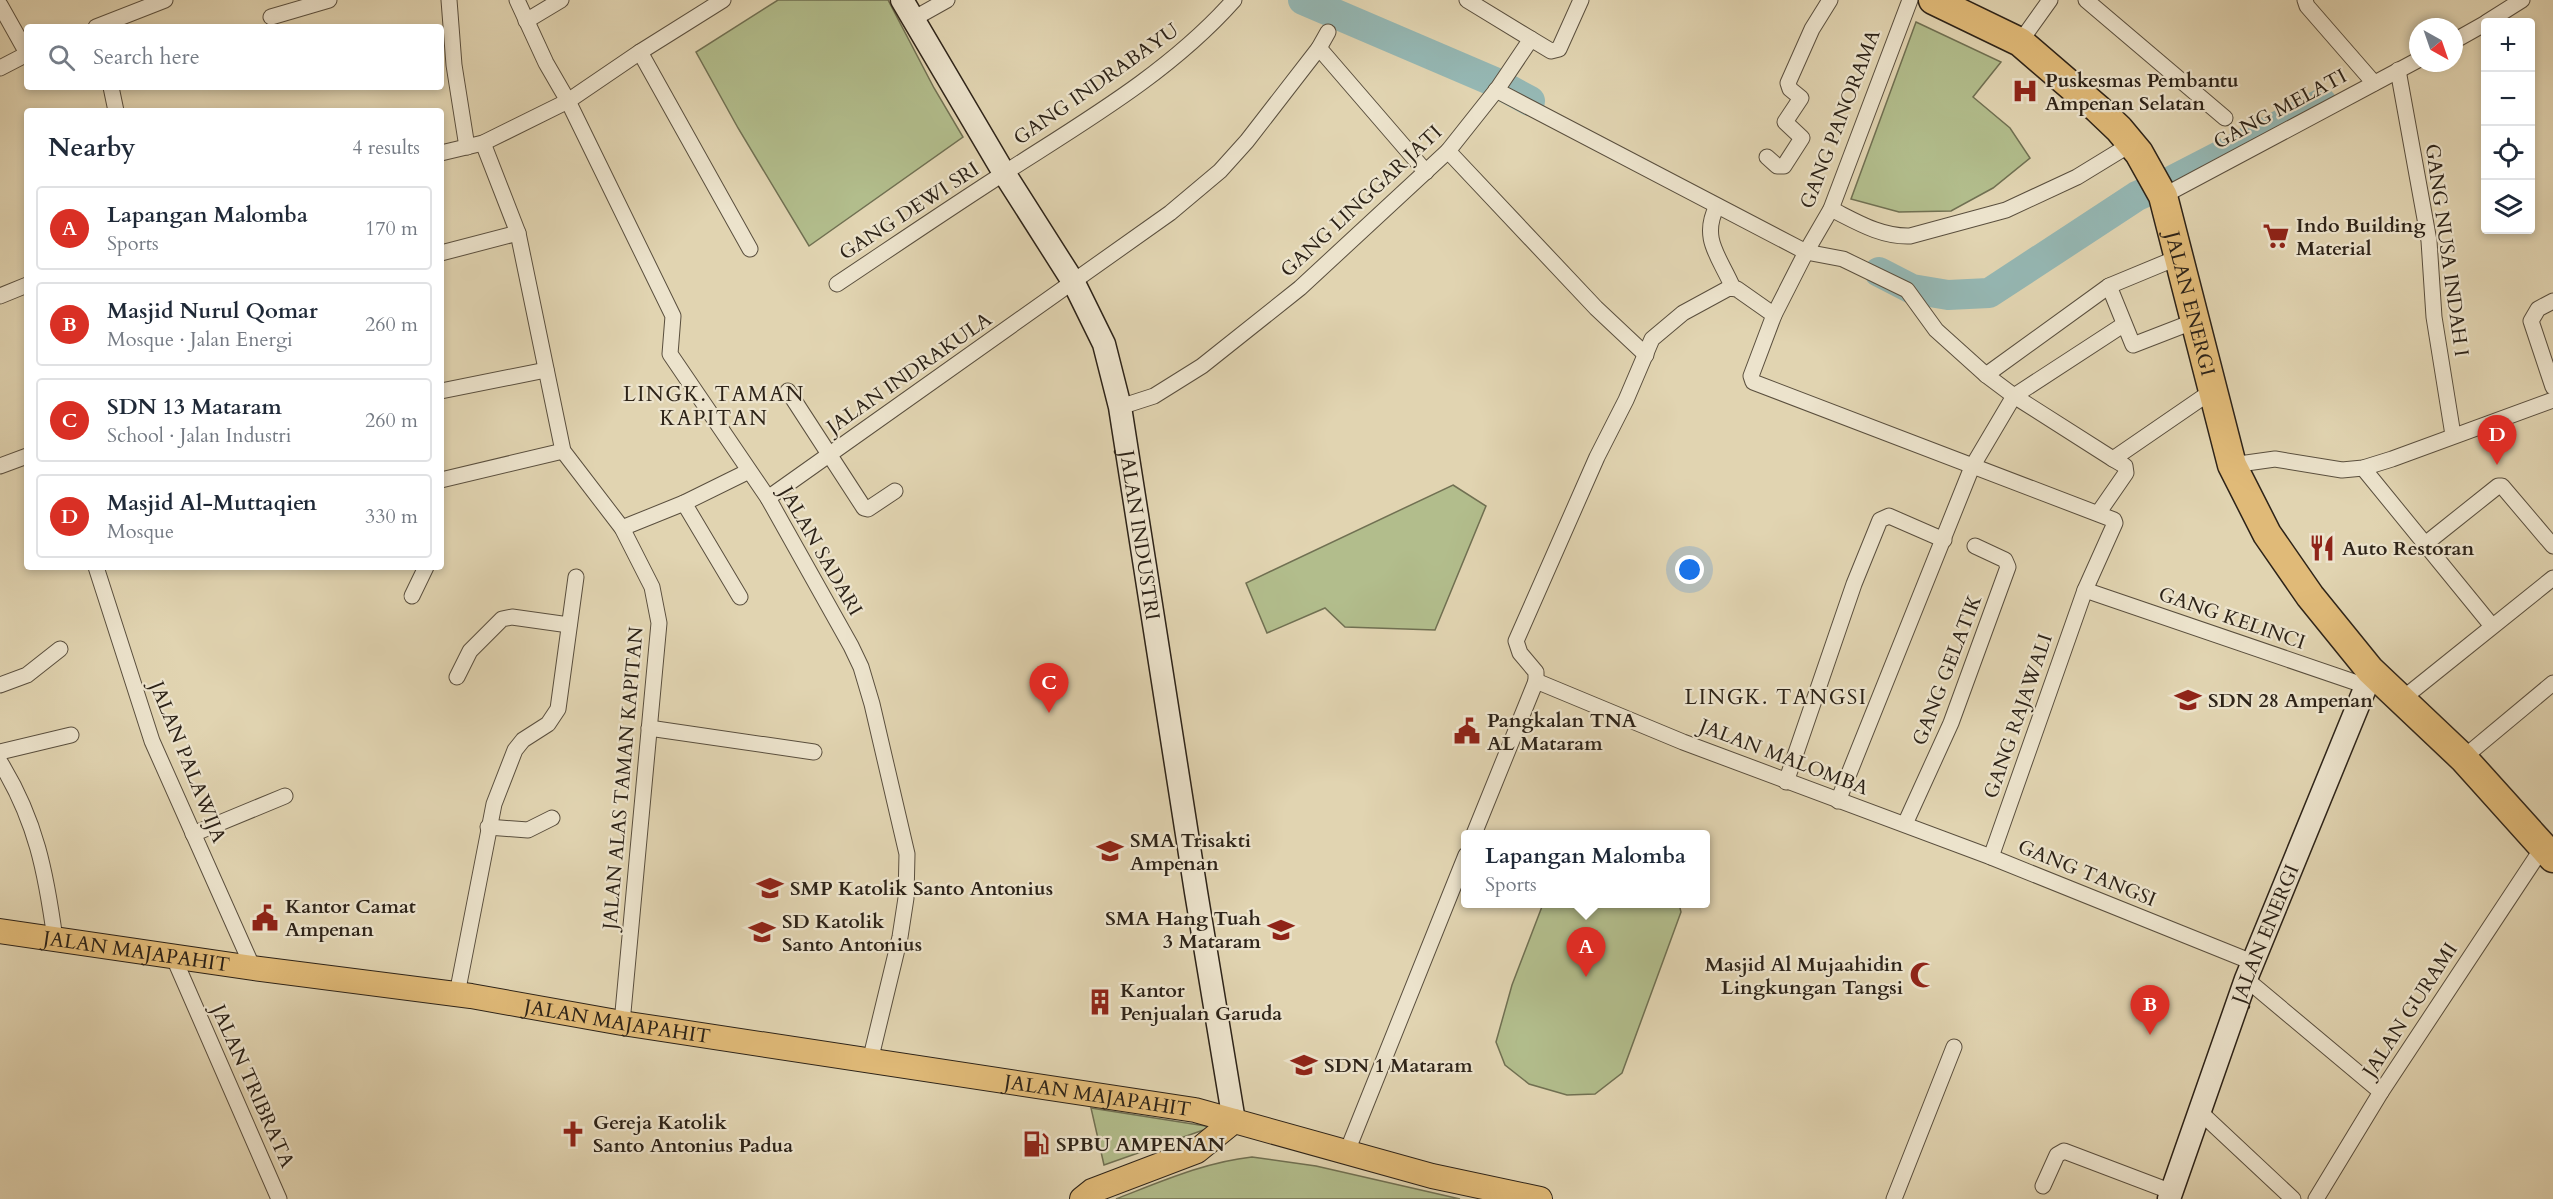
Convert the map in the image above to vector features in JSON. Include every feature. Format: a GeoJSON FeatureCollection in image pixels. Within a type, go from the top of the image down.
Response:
{"type":"FeatureCollection","features":[{"type":"Feature","properties":{"kind":"highway","name":"JALAN ENERGI"},"geometry":{"type":"LineString","coordinates":[[1933,0],[2020,42],[2098,109],[2131,144],[2158,186],[2179,257],[2232,465],[2280,555],[2370,680],[2401,700],[2463,758],[2548,852]]}},
{"type":"Feature","properties":{"kind":"main road","name":"JALAN MAJAPAHIT"},"geometry":{"type":"LineString","coordinates":[[0,931],[253,968],[457,994],[622,1023],[1195,1110],[1346,1154],[1432,1176],[1540,1199]]}},
{"type":"Feature","properties":{"kind":"main road"},"geometry":{"type":"LineString","coordinates":[[1082,1199],[1092,1191],[1197,1151],[1234,1121]]}},
{"type":"Feature","properties":{"kind":"street"},"geometry":{"type":"LineString","coordinates":[[105,24],[165,0]]}},
{"type":"Feature","properties":{"kind":"street"},"geometry":{"type":"LineString","coordinates":[[271,17],[329,0]]}},
{"type":"Feature","properties":{"kind":"street"},"geometry":{"type":"LineString","coordinates":[[449,0],[454,65],[467,147]]}},
{"type":"Feature","properties":{"kind":"street","name":"JALAN SADARI"},"geometry":{"type":"LineString","coordinates":[[517,0],[546,63],[568,101],[673,316],[670,354],[768,498],[861,667],[872,704],[907,854],[906,897],[900,937],[870,1061]]}},
{"type":"Feature","properties":{"kind":"street"},"geometry":{"type":"LineString","coordinates":[[526,21],[561,0]]}},
{"type":"Feature","properties":{"kind":"street"},"geometry":{"type":"LineString","coordinates":[[444,152],[483,143],[568,101],[723,0]]}},
{"type":"Feature","properties":{"kind":"street"},"geometry":{"type":"LineString","coordinates":[[908,9],[947,0]]}},
{"type":"Feature","properties":{"kind":"street","name":"GANG INDRABAYU"},"geometry":{"type":"LineString","coordinates":[[1004,173],[1086,121],[1178,55],[1200,36],[1234,0]]}},
{"type":"Feature","properties":{"kind":"street"},"geometry":{"type":"LineString","coordinates":[[1467,0],[1551,51],[1559,49],[1581,0]]}},
{"type":"Feature","properties":{"kind":"street"},"geometry":{"type":"LineString","coordinates":[[1767,157],[1777,166],[1784,166],[1802,138],[1785,122],[1801,98],[1790,89],[1788,83],[1812,29],[1830,0]]}},
{"type":"Feature","properties":{"kind":"street","name":"GANG PANORAMA"},"geometry":{"type":"LineString","coordinates":[[1910,0],[1831,209],[1809,246],[1774,315],[1751,376],[1753,382],[1972,467]]}},
{"type":"Feature","properties":{"kind":"street"},"geometry":{"type":"LineString","coordinates":[[2020,42],[2050,0]]}},
{"type":"Feature","properties":{"kind":"street"},"geometry":{"type":"LineString","coordinates":[[2086,0],[2225,118]]}},
{"type":"Feature","properties":{"kind":"street"},"geometry":{"type":"LineString","coordinates":[[2306,0],[2307,6],[2373,81]]}},
{"type":"Feature","properties":{"kind":"street"},"geometry":{"type":"LineString","coordinates":[[2494,18],[2520,1]]}},
{"type":"Feature","properties":{"kind":"street"},"geometry":{"type":"LineString","coordinates":[[0,5],[24,48]]}},
{"type":"Feature","properties":{"kind":"street","name":"JALAN INDUSTRI"},"geometry":{"type":"LineString","coordinates":[[908,9],[1004,173],[1074,283],[1104,344],[1120,407],[1234,1121]]}},
{"type":"Feature","properties":{"kind":"street"},"geometry":{"type":"LineString","coordinates":[[2463,36],[2481,26]]}},
{"type":"Feature","properties":{"kind":"street","name":"JALAN INDRAKULA"},"geometry":{"type":"LineString","coordinates":[[768,498],[1155,225],[1220,171],[1247,141],[1319,48],[1328,32]]}},
{"type":"Feature","properties":{"kind":"street","name":"GANG LINGGAR JATI"},"geometry":{"type":"LineString","coordinates":[[1120,407],[1154,396],[1202,366],[1300,288],[1448,151],[1499,86],[1531,39]]}},
{"type":"Feature","properties":{"kind":"street"},"geometry":{"type":"LineString","coordinates":[[1319,48],[1426,172]]}},
{"type":"Feature","properties":{"kind":"street"},"geometry":{"type":"LineString","coordinates":[[640,52],[750,249]]}},
{"type":"Feature","properties":{"kind":"street"},"geometry":{"type":"LineString","coordinates":[[0,68],[24,55]]}},
{"type":"Feature","properties":{"kind":"street","name":"GANG MELATI"},"geometry":{"type":"LineString","coordinates":[[2158,186],[2409,64]]}},
{"type":"Feature","properties":{"kind":"street","name":"GANG NUSA INDAH I"},"geometry":{"type":"LineString","coordinates":[[2398,70],[2429,241],[2434,316],[2453,435]]}},
{"type":"Feature","properties":{"kind":"street"},"geometry":{"type":"LineString","coordinates":[[1499,86],[1717,206],[1843,259],[1907,290],[1936,330],[1986,375],[2014,396],[2125,466],[2126,473],[2099,512],[1972,467]]}},
{"type":"Feature","properties":{"kind":"street"},"geometry":{"type":"LineString","coordinates":[[112,90],[115,108]]}},
{"type":"Feature","properties":{"kind":"street","name":"JALAN ALAS TAMAN KAPITAN"},"geometry":{"type":"LineString","coordinates":[[483,143],[518,233],[563,451],[622,528],[652,587],[657,603],[659,623],[622,1023]]}},
{"type":"Feature","properties":{"kind":"street"},"geometry":{"type":"LineString","coordinates":[[1831,209],[1877,232],[1910,236],[2006,210],[2077,177],[2131,144]]}},
{"type":"Feature","properties":{"kind":"street"},"geometry":{"type":"LineString","coordinates":[[1448,151],[1596,308],[1646,355]]}},
{"type":"Feature","properties":{"kind":"street","name":"GANG DEWI SRI"},"geometry":{"type":"LineString","coordinates":[[837,284],[1004,173]]}},
{"type":"Feature","properties":{"kind":"street"},"geometry":{"type":"LineString","coordinates":[[1717,206],[1710,218],[1709,229],[1733,288],[1774,315]]}},
{"type":"Feature","properties":{"kind":"street"},"geometry":{"type":"LineString","coordinates":[[444,252],[518,233]]}},
{"type":"Feature","properties":{"kind":"street"},"geometry":{"type":"LineString","coordinates":[[1986,375],[2109,286],[2179,257]]}},
{"type":"Feature","properties":{"kind":"street"},"geometry":{"type":"LineString","coordinates":[[0,296],[24,286]]}},
{"type":"Feature","properties":{"kind":"street"},"geometry":{"type":"LineString","coordinates":[[2109,286],[2123,325],[2134,346],[2195,321]]}},
{"type":"Feature","properties":{"kind":"street"},"geometry":{"type":"LineString","coordinates":[[1476,830],[1536,681],[1536,672],[1520,653],[1516,641],[1597,457],[1653,339],[1683,313],[1733,288]]}},
{"type":"Feature","properties":{"kind":"street"},"geometry":{"type":"LineString","coordinates":[[2553,301],[2538,309],[2532,321],[2553,387]]}},
{"type":"Feature","properties":{"kind":"street"},"geometry":{"type":"LineString","coordinates":[[1838,801],[1972,467],[2014,396],[2123,325]]}},
{"type":"Feature","properties":{"kind":"street"},"geometry":{"type":"LineString","coordinates":[[444,390],[546,370]]}},
{"type":"Feature","properties":{"kind":"street"},"geometry":{"type":"LineString","coordinates":[[788,391],[864,508],[868,509],[895,491]]}},
{"type":"Feature","properties":{"kind":"street"},"geometry":{"type":"LineString","coordinates":[[2113,459],[2212,391]]}},
{"type":"Feature","properties":{"kind":"street"},"geometry":{"type":"LineString","coordinates":[[2232,465],[2275,459],[2342,470],[2363,468],[2553,400]]}},
{"type":"Feature","properties":{"kind":"street"},"geometry":{"type":"LineString","coordinates":[[444,479],[563,451]]}},
{"type":"Feature","properties":{"kind":"street"},"geometry":{"type":"LineString","coordinates":[[0,466],[24,457]]}},
{"type":"Feature","properties":{"kind":"street"},"geometry":{"type":"LineString","coordinates":[[2363,468],[2492,626]]}},
{"type":"Feature","properties":{"kind":"street"},"geometry":{"type":"LineString","coordinates":[[622,528],[684,504],[749,471]]}},
{"type":"Feature","properties":{"kind":"street"},"geometry":{"type":"LineString","coordinates":[[2424,545],[2498,486],[2502,486],[2553,546]]}},
{"type":"Feature","properties":{"kind":"street"},"geometry":{"type":"LineString","coordinates":[[684,504],[740,597]]}},
{"type":"Feature","properties":{"kind":"street","name":"GANG RAJAWALI"},"geometry":{"type":"LineString","coordinates":[[1991,857],[2085,590],[2115,523],[2112,517],[2099,512]]}},
{"type":"Feature","properties":{"kind":"street"},"geometry":{"type":"LineString","coordinates":[[1786,782],[1851,593],[1880,520],[1889,516],[1944,540]]}},
{"type":"Feature","properties":{"kind":"street","name":"GANG GELATIK"},"geometry":{"type":"LineString","coordinates":[[1905,824],[1951,723],[2008,567],[2006,560],[1975,546]]}},
{"type":"Feature","properties":{"kind":"street","name":"JALAN PALAWIJA"},"geometry":{"type":"LineString","coordinates":[[97,570],[152,741],[253,968]]}},
{"type":"Feature","properties":{"kind":"street"},"geometry":{"type":"LineString","coordinates":[[412,596],[425,570]]}},
{"type":"Feature","properties":{"kind":"street"},"geometry":{"type":"LineString","coordinates":[[457,994],[494,804],[515,750],[523,740],[548,724],[558,709],[576,577]]}},
{"type":"Feature","properties":{"kind":"street"},"geometry":{"type":"LineString","coordinates":[[2401,700],[2553,578]]}},
{"type":"Feature","properties":{"kind":"street","name":"GANG KELINCI"},"geometry":{"type":"LineString","coordinates":[[2085,590],[2370,680]]}},
{"type":"Feature","properties":{"kind":"street"},"geometry":{"type":"LineString","coordinates":[[457,677],[470,651],[502,619],[512,617],[569,625]]}},
{"type":"Feature","properties":{"kind":"street"},"geometry":{"type":"LineString","coordinates":[[0,685],[27,675],[60,649]]}},
{"type":"Feature","properties":{"kind":"street","name":"JALAN ENERGI"},"geometry":{"type":"LineString","coordinates":[[2171,1196],[2249,971],[2370,680]]}},
{"type":"Feature","properties":{"kind":"street","name":"JALAN MALOMBA"},"geometry":{"type":"LineString","coordinates":[[1536,681],[1786,782],[1905,824]]}},
{"type":"Feature","properties":{"kind":"street"},"geometry":{"type":"LineString","coordinates":[[2463,758],[2553,683]]}},
{"type":"Feature","properties":{"kind":"street"},"geometry":{"type":"LineString","coordinates":[[649,728],[814,752]]}},
{"type":"Feature","properties":{"kind":"street"},"geometry":{"type":"LineString","coordinates":[[0,752],[71,735]]}},
{"type":"Feature","properties":{"kind":"street"},"geometry":{"type":"LineString","coordinates":[[0,762],[24,806],[37,843],[46,873],[55,939]]}},
{"type":"Feature","properties":{"kind":"street"},"geometry":{"type":"LineString","coordinates":[[193,834],[285,796]]}},
{"type":"Feature","properties":{"kind":"street"},"geometry":{"type":"LineString","coordinates":[[488,827],[528,830],[552,818]]}},
{"type":"Feature","properties":{"kind":"street","name":"GANG TANGSI"},"geometry":{"type":"LineString","coordinates":[[1905,824],[1991,857],[2249,971],[2381,1092]]}},
{"type":"Feature","properties":{"kind":"street","name":"JALAN GURAMI"},"geometry":{"type":"LineString","coordinates":[[2316,1199],[2381,1092],[2548,852]]}},
{"type":"Feature","properties":{"kind":"street"},"geometry":{"type":"LineString","coordinates":[[1346,1154],[1461,867]]}},
{"type":"Feature","properties":{"kind":"street","name":"JALAN TRIBRATA"},"geometry":{"type":"LineString","coordinates":[[173,956],[279,1199]]}},
{"type":"Feature","properties":{"kind":"street"},"geometry":{"type":"LineString","coordinates":[[1894,1199],[1954,1047]]}},
{"type":"Feature","properties":{"kind":"street"},"geometry":{"type":"LineString","coordinates":[[2200,1113],[2293,1199]]}},
{"type":"Feature","properties":{"kind":"street"},"geometry":{"type":"LineString","coordinates":[[2043,1186],[2057,1155],[2064,1150],[2171,1196]]}},
{"type":"Feature","properties":{"kind":"green space"},"geometry":{"type":"Polygon","coordinates":[[[778,0],[888,0],[934,88],[963,137],[809,246],[738,128],[696,52],[778,0]]]}},
{"type":"Feature","properties":{"kind":"green space"},"geometry":{"type":"Polygon","coordinates":[[[1916,22],[2001,62],[1973,97],[2010,128],[2030,158],[1993,188],[1951,211],[1899,212],[1851,199],[1916,22]]]}},
{"type":"Feature","properties":{"kind":"green space"},"geometry":{"type":"Polygon","coordinates":[[[1453,485],[1486,506],[1435,630],[1345,627],[1325,608],[1267,633],[1246,583],[1453,485]]]}},
{"type":"Feature","properties":{"kind":"green space"},"geometry":{"type":"Polygon","coordinates":[[[1541,908],[1680,908],[1681,912],[1622,1073],[1595,1094],[1567,1095],[1529,1084],[1505,1065],[1496,1042],[1512,985],[1541,908]]]}},
{"type":"Feature","properties":{"kind":"green space"},"geometry":{"type":"Polygon","coordinates":[[[1091,1108],[1212,1127],[1104,1165],[1091,1108]]]}},
{"type":"Feature","properties":{"kind":"green space"},"geometry":{"type":"Polygon","coordinates":[[[1252,1157],[1316,1166],[1460,1199],[1116,1199],[1200,1168],[1252,1157]]]}},
{"type":"Feature","properties":{"kind":"waterway"},"geometry":{"type":"LineString","coordinates":[[1303,0],[1497,83],[1530,101]]}},
{"type":"Feature","properties":{"kind":"waterway"},"geometry":{"type":"LineString","coordinates":[[1879,272],[1912,289],[1948,295],[1989,293],[2137,196],[2169,182],[2322,103]]}},
{"type":"Feature","properties":{"kind":"place","name":"Puskesmas Pembantu Ampenan Selatan"},"geometry":{"type":"Point","coordinates":[2025,91]}},
{"type":"Feature","properties":{"kind":"place","name":"Indo Building Material"},"geometry":{"type":"Point","coordinates":[2276,236]}},
{"type":"Feature","properties":{"kind":"place","name":"Masjid Al-Muttaqien"},"geometry":{"type":"Point","coordinates":[2497,465]}},
{"type":"Feature","properties":{"kind":"place","name":"Auto Restoran"},"geometry":{"type":"Point","coordinates":[2322,548]}},
{"type":"Feature","properties":{"kind":"place","name":"SDN 28 Ampenan"},"geometry":{"type":"Point","coordinates":[2188,700]}},
{"type":"Feature","properties":{"kind":"place","name":"SDN 13 Mataram"},"geometry":{"type":"Point","coordinates":[1049,713]}},
{"type":"Feature","properties":{"kind":"place","name":"Pangkalan TNA AL Mataram"},"geometry":{"type":"Point","coordinates":[1467,731]}},
{"type":"Feature","properties":{"kind":"place","name":"SMA Trisakti Ampenan"},"geometry":{"type":"Point","coordinates":[1110,851]}},
{"type":"Feature","properties":{"kind":"place","name":"SMP Katolik Santo Antonius"},"geometry":{"type":"Point","coordinates":[770,888]}},
{"type":"Feature","properties":{"kind":"place","name":"Kantor Camat Ampenan"},"geometry":{"type":"Point","coordinates":[265,918]}},
{"type":"Feature","properties":{"kind":"place","name":"SMA Hang Tuah 3 Mataram"},"geometry":{"type":"Point","coordinates":[1281,930]}},
{"type":"Feature","properties":{"kind":"place","name":"SD Katolik Santo Antonius"},"geometry":{"type":"Point","coordinates":[762,932]}},
{"type":"Feature","properties":{"kind":"place","name":"Masjid Al Mujaahidin Lingkungan Tangsi"},"geometry":{"type":"Point","coordinates":[1923,975]}},
{"type":"Feature","properties":{"kind":"place","name":"Lapangan Malomba"},"geometry":{"type":"Point","coordinates":[1586,977]}},
{"type":"Feature","properties":{"kind":"place","name":"Kantor Penjualan Garuda"},"geometry":{"type":"Point","coordinates":[1100,1002]}},
{"type":"Feature","properties":{"kind":"place","name":"Masjid Nurul Qomar"},"geometry":{"type":"Point","coordinates":[2150,1035]}},
{"type":"Feature","properties":{"kind":"place","name":"SDN 1 Mataram"},"geometry":{"type":"Point","coordinates":[1304,1065]}},
{"type":"Feature","properties":{"kind":"place","name":"Gereja Katolik Santo Antonius Padua"},"geometry":{"type":"Point","coordinates":[573,1134]}},
{"type":"Feature","properties":{"kind":"place","name":"SPBU AMPENAN"},"geometry":{"type":"Point","coordinates":[1036,1144]}},
{"type":"Feature","properties":{"kind":"district","name":"LINGK. TAMAN KAPITAN"},"geometry":{"type":"Point","coordinates":[714,406]}},
{"type":"Feature","properties":{"kind":"district","name":"LINGK. TANGSI"},"geometry":{"type":"Point","coordinates":[1776,697]}}]}
